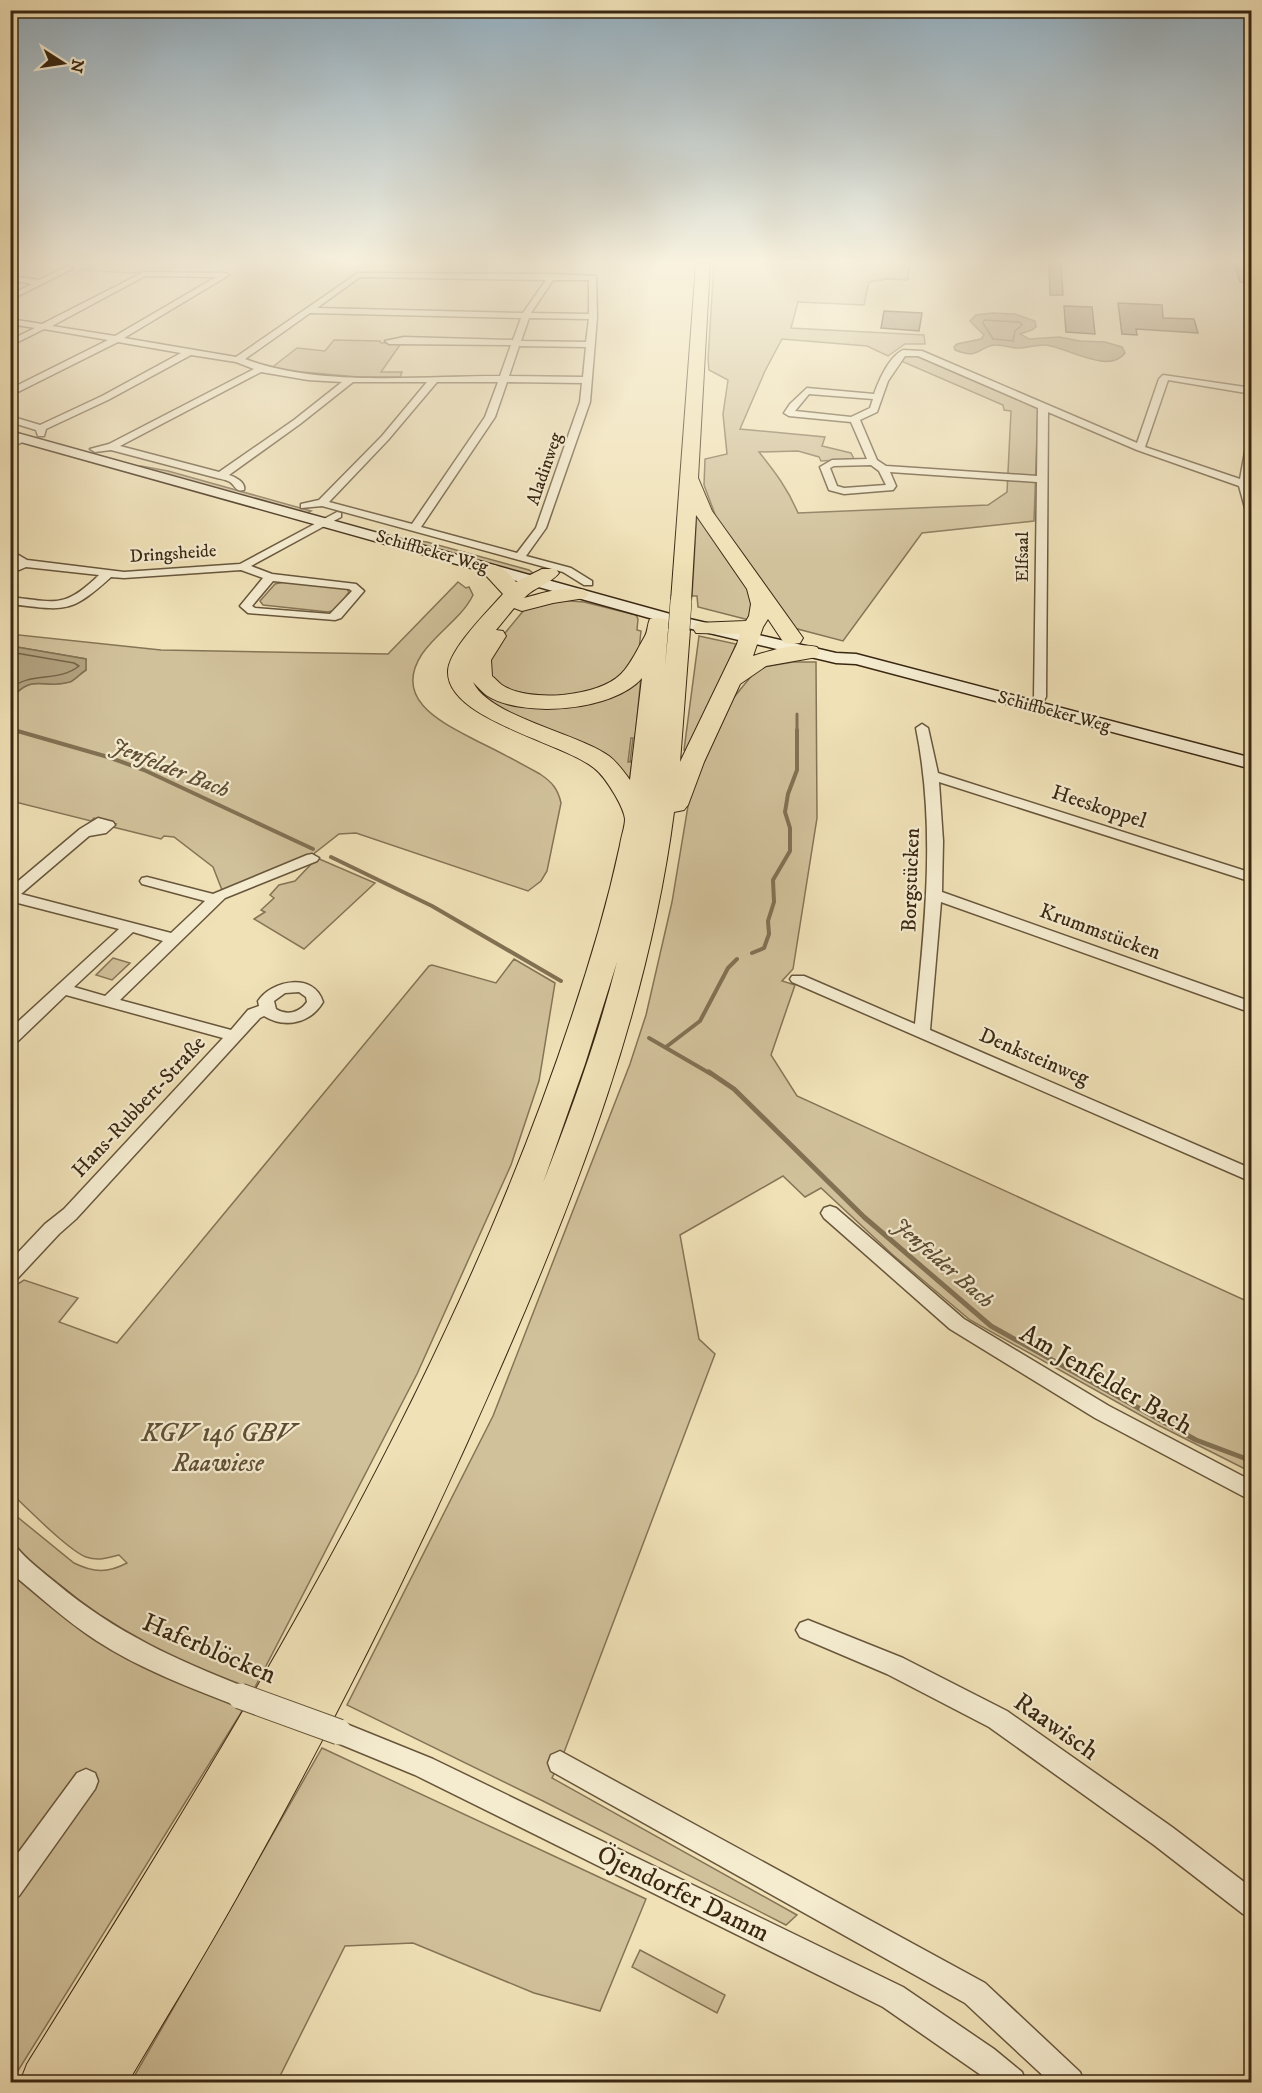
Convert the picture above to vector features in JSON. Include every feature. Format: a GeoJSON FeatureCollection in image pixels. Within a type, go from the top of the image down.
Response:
{"type":"FeatureCollection","features":[{"type":"Feature","properties":{"kind":"highway"},"geometry":{"type":"LineString","coordinates":[[677,408],[681,362]]}},
{"type":"Feature","properties":{"kind":"highway"},"geometry":{"type":"LineString","coordinates":[[45,2082],[192,1842],[292,1670],[401,1463],[471,1314],[529,1182],[606,958],[630,860],[689,476],[697,362]]}},
{"type":"Feature","properties":{"kind":"highway"},"geometry":{"type":"LineString","coordinates":[[689,476],[703,511],[792,638]]}},
{"type":"Feature","properties":{"kind":"highway"},"geometry":{"type":"LineString","coordinates":[[490,568],[507,584],[533,588],[552,597],[583,589]]}},
{"type":"Feature","properties":{"kind":"highway"},"geometry":{"type":"LineString","coordinates":[[533,588],[482,653],[479,668],[481,675],[490,686],[504,694],[523,700],[545,703],[574,701],[594,698],[618,688],[630,678],[665,628]]}},
{"type":"Feature","properties":{"kind":"highway"},"geometry":{"type":"LineString","coordinates":[[533,588],[471,645],[460,663],[459,682],[466,693],[489,710],[576,746],[601,761],[622,784],[638,817]]}},
{"type":"Feature","properties":{"kind":"highway"},"geometry":{"type":"LineString","coordinates":[[657,849],[692,762],[733,679],[760,616],[757,590]]}},
{"type":"Feature","properties":{"kind":"highway"},"geometry":{"type":"LineString","coordinates":[[100,2082],[232,1860],[329,1681],[436,1469],[494,1342],[559,1185],[612,1030],[632,962],[657,849],[667,784],[665,628]]}},
{"type":"Feature","properties":{"kind":"highway"},"geometry":{"type":"LineString","coordinates":[[704,628],[751,633]]}},
{"type":"Feature","properties":{"kind":"highway"},"geometry":{"type":"LineString","coordinates":[[733,679],[747,667],[765,658],[809,652]]}},
{"type":"Feature","properties":{"kind":"main road","name":"Schiffbeker Weg"},"geometry":{"type":"LineString","coordinates":[[10,426],[41,431],[95,449],[305,506],[331,518],[533,588],[583,589],[751,633],[809,652],[856,659],[1251,764]]}},
{"type":"Feature","properties":{"kind":"main road"},"geometry":{"type":"LineString","coordinates":[[17,437],[41,431]]}},
{"type":"Feature","properties":{"kind":"main road","name":"Schiffbeker Weg"},"geometry":{"type":"LineString","coordinates":[[17,437],[331,518],[490,568]]}},
{"type":"Feature","properties":{"kind":"main road"},"geometry":{"type":"LineString","coordinates":[[123,466],[147,463]]}},
{"type":"Feature","properties":{"kind":"main road","name":"Schiffbeker Weg"},"geometry":{"type":"LineString","coordinates":[[583,589],[704,628]]}},
{"type":"Feature","properties":{"kind":"main road","name":"Schiffbeker Weg"},"geometry":{"type":"LineString","coordinates":[[751,633],[792,638],[835,649],[856,659]]}},
{"type":"Feature","properties":{"kind":"street"},"geometry":{"type":"LineString","coordinates":[[10,393],[72,362]]}},
{"type":"Feature","properties":{"kind":"street"},"geometry":{"type":"LineString","coordinates":[[41,431],[171,362]]}},
{"type":"Feature","properties":{"kind":"street"},"geometry":{"type":"LineString","coordinates":[[241,362],[258,370],[350,380],[586,380]]}},
{"type":"Feature","properties":{"kind":"street"},"geometry":{"type":"LineString","coordinates":[[415,528],[486,425],[509,362]]}},
{"type":"Feature","properties":{"kind":"street","name":"Aladinweg"},"geometry":{"type":"LineString","coordinates":[[519,557],[532,543],[549,508],[585,402],[588,362]]}},
{"type":"Feature","properties":{"kind":"street"},"geometry":{"type":"LineString","coordinates":[[855,420],[856,417],[874,410],[883,381],[896,362]]}},
{"type":"Feature","properties":{"kind":"street"},"geometry":{"type":"LineString","coordinates":[[944,362],[1140,448],[1244,484]]}},
{"type":"Feature","properties":{"kind":"street"},"geometry":{"type":"LineString","coordinates":[[111,447],[258,370]]}},
{"type":"Feature","properties":{"kind":"street"},"geometry":{"type":"LineString","coordinates":[[1140,448],[1162,380],[1172,377],[1251,392]]}},
{"type":"Feature","properties":{"kind":"street"},"geometry":{"type":"LineString","coordinates":[[321,503],[385,438],[434,379]]}},
{"type":"Feature","properties":{"kind":"street"},"geometry":{"type":"LineString","coordinates":[[221,476],[297,422],[350,380]]}},
{"type":"Feature","properties":{"kind":"street"},"geometry":{"type":"LineString","coordinates":[[855,420],[789,413],[807,392],[878,397]]}},
{"type":"Feature","properties":{"kind":"street","name":"Elfsaal"},"geometry":{"type":"LineString","coordinates":[[1034,706],[1040,698],[1043,406]]}},
{"type":"Feature","properties":{"kind":"street","name":"Schiffbeker Weg"},"geometry":{"type":"LineString","coordinates":[[10,420],[41,431]]}},
{"type":"Feature","properties":{"kind":"street"},"geometry":{"type":"LineString","coordinates":[[855,420],[873,462],[883,469],[891,486],[844,491],[834,488],[825,465],[832,462],[873,462]]}},
{"type":"Feature","properties":{"kind":"street"},"geometry":{"type":"LineString","coordinates":[[10,445],[17,437]]}},
{"type":"Feature","properties":{"kind":"street"},"geometry":{"type":"LineString","coordinates":[[1251,441],[1244,484],[1251,515]]}},
{"type":"Feature","properties":{"kind":"street","name":"Schiffbeker Weg"},"geometry":{"type":"LineString","coordinates":[[95,449],[111,447],[221,476],[234,480],[240,488]]}},
{"type":"Feature","properties":{"kind":"street"},"geometry":{"type":"LineString","coordinates":[[883,469],[1042,479]]}},
{"type":"Feature","properties":{"kind":"street","name":"Schiffbeker Weg"},"geometry":{"type":"LineString","coordinates":[[305,506],[321,503],[567,570],[583,589]]}},
{"type":"Feature","properties":{"kind":"street","name":"Dringsheide"},"geometry":{"type":"LineString","coordinates":[[242,567],[331,518]]}},
{"type":"Feature","properties":{"kind":"street","name":"Dringsheide"},"geometry":{"type":"LineString","coordinates":[[10,553],[24,562],[123,575],[242,567],[270,577],[352,586],[358,591],[337,616],[331,618],[247,609],[246,606],[270,577]]}},
{"type":"Feature","properties":{"kind":"street"},"geometry":{"type":"LineString","coordinates":[[10,571],[24,562]]}},
{"type":"Feature","properties":{"kind":"street","name":"Dringsheide"},"geometry":{"type":"LineString","coordinates":[[10,600],[60,605],[71,603],[81,598],[107,574]]}},
{"type":"Feature","properties":{"kind":"street","name":"Borgstücken"},"geometry":{"type":"LineString","coordinates":[[921,1033],[935,895],[933,776],[922,728]]}},
{"type":"Feature","properties":{"kind":"street","name":"Heeskoppel"},"geometry":{"type":"LineString","coordinates":[[933,776],[1251,878]]}},
{"type":"Feature","properties":{"kind":"street"},"geometry":{"type":"LineString","coordinates":[[10,896],[85,832]]}},
{"type":"Feature","properties":{"kind":"street"},"geometry":{"type":"LineString","coordinates":[[108,1002],[214,899],[312,858]]}},
{"type":"Feature","properties":{"kind":"street"},"geometry":{"type":"LineString","coordinates":[[147,881],[214,899]]}},
{"type":"Feature","properties":{"kind":"street","name":"Krummstücken"},"geometry":{"type":"LineString","coordinates":[[935,895],[1251,1008]]}},
{"type":"Feature","properties":{"kind":"street"},"geometry":{"type":"LineString","coordinates":[[10,896],[174,939]]}},
{"type":"Feature","properties":{"kind":"street"},"geometry":{"type":"LineString","coordinates":[[10,1039],[130,927]]}},
{"type":"Feature","properties":{"kind":"street","name":"Denksteinweg"},"geometry":{"type":"LineString","coordinates":[[798,979],[1251,1176]]}},
{"type":"Feature","properties":{"kind":"street","name":"Hans-Rubbert-Straße"},"geometry":{"type":"LineString","coordinates":[[10,1274],[52,1229],[70,1214],[234,1036],[63,989]]}},
{"type":"Feature","properties":{"kind":"street"},"geometry":{"type":"LineString","coordinates":[[234,1036],[254,1014],[267,1009]]}},
{"type":"Feature","properties":{"kind":"street","name":"Am Jenfelder Bach"},"geometry":{"type":"LineString","coordinates":[[830,1213],[957,1324],[1102,1412],[1251,1492]]}},
{"type":"Feature","properties":{"kind":"street","name":"Haferblöcken"},"geometry":{"type":"LineString","coordinates":[[10,1556],[16,1564],[87,1622],[134,1651],[178,1672],[339,1732]]}},
{"type":"Feature","properties":{"kind":"street","name":"Raawisch"},"geometry":{"type":"LineString","coordinates":[[808,1630],[895,1666],[998,1719],[1162,1836],[1251,1905]]}},
{"type":"Feature","properties":{"kind":"street","name":"Öjendorfer Damm"},"geometry":{"type":"LineString","coordinates":[[339,1732],[424,1767],[892,1997],[984,2059],[1012,2082]]}},
{"type":"Feature","properties":{"kind":"street"},"geometry":{"type":"LineString","coordinates":[[560,1763],[975,1994],[1070,2082]]}},
{"type":"Feature","properties":{"kind":"street"},"geometry":{"type":"LineString","coordinates":[[10,1887],[86,1781]]}},
{"type":"Feature","properties":{"kind":"green space"},"geometry":{"type":"Polygon","coordinates":[[[279,362],[388,362],[381,372],[402,372],[400,377],[358,377],[270,369],[279,362]]]}},
{"type":"Feature","properties":{"kind":"green space"},"geometry":{"type":"Polygon","coordinates":[[[708,362],[770,362],[740,429],[825,437],[822,446],[851,453],[854,459],[821,461],[819,457],[798,451],[759,452],[781,481],[798,513],[988,505],[1007,492],[1011,411],[1004,410],[1003,405],[903,362],[937,362],[1038,407],[1034,521],[922,533],[843,641],[790,627],[719,525],[704,485],[705,459],[727,454],[723,414],[728,380],[709,370],[708,362]]]}},
{"type":"Feature","properties":{"kind":"green space"},"geometry":{"type":"Polygon","coordinates":[[[136,467],[168,471],[311,511],[307,513],[136,467]]]}},
{"type":"Feature","properties":{"kind":"green space"},"geometry":{"type":"Polygon","coordinates":[[[697,509],[754,597],[749,620],[698,607],[697,596],[692,596],[697,509]]]}},
{"type":"Feature","properties":{"kind":"green space"},"geometry":{"type":"Polygon","coordinates":[[[397,538],[427,542],[533,573],[529,575],[397,538]]]}},
{"type":"Feature","properties":{"kind":"green space"},"geometry":{"type":"Polygon","coordinates":[[[284,582],[347,589],[349,592],[336,610],[328,612],[263,605],[260,601],[275,584],[284,582]]]}},
{"type":"Feature","properties":{"kind":"green space"},"geometry":{"type":"Polygon","coordinates":[[[458,582],[466,588],[469,587],[473,595],[462,611],[422,654],[414,671],[413,685],[417,698],[438,719],[540,774],[556,790],[561,803],[547,871],[541,881],[528,891],[356,833],[339,834],[312,855],[222,890],[213,867],[174,837],[164,836],[161,839],[113,827],[116,824],[94,818],[91,821],[11,801],[11,699],[25,686],[71,681],[86,670],[86,659],[11,646],[10,634],[161,650],[388,654],[458,582]]]}},
{"type":"Feature","properties":{"kind":"green space"},"geometry":{"type":"Polygon","coordinates":[[[525,595],[484,642],[476,674],[548,706],[641,676],[633,761],[630,761],[633,738],[631,738],[628,762],[632,762],[629,783],[499,710],[465,681],[475,649],[525,595]]]}},
{"type":"Feature","properties":{"kind":"green space"},"geometry":{"type":"Polygon","coordinates":[[[557,600],[584,602],[636,615],[637,630],[641,631],[635,660],[608,687],[548,699],[503,688],[488,674],[488,659],[496,644],[524,610],[557,600]]]}},
{"type":"Feature","properties":{"kind":"green space"},"geometry":{"type":"Polygon","coordinates":[[[699,636],[736,644],[693,749],[684,750],[699,636]]]}},
{"type":"Feature","properties":{"kind":"green space"},"geometry":{"type":"Polygon","coordinates":[[[793,662],[816,662],[817,818],[793,969],[782,981],[795,985],[771,1055],[797,1096],[1251,1303],[1251,1472],[1158,1425],[970,1320],[893,1255],[821,1188],[805,1197],[783,1176],[680,1235],[699,1339],[715,1354],[563,1755],[552,1778],[797,1915],[786,1925],[543,1801],[347,1705],[493,1416],[630,1064],[646,1015],[672,902],[691,788],[730,702],[758,668],[793,662]]]}},
{"type":"Feature","properties":{"kind":"green space"},"geometry":{"type":"Polygon","coordinates":[[[317,858],[375,883],[304,949],[254,919],[265,912],[261,910],[274,898],[270,895],[279,885],[295,881],[317,858]]]}},
{"type":"Feature","properties":{"kind":"green space"},"geometry":{"type":"Polygon","coordinates":[[[113,958],[130,963],[112,980],[96,975],[113,958]]]}},
{"type":"Feature","properties":{"kind":"green space","name":"KGV 146 GBV Raawiese"},"geometry":{"type":"Polygon","coordinates":[[[514,959],[555,983],[539,1081],[511,1165],[417,1374],[253,1691],[184,1663],[141,1642],[93,1611],[25,1557],[11,1539],[10,1511],[74,1563],[95,1570],[107,1570],[127,1563],[119,1555],[95,1559],[78,1553],[11,1493],[10,1289],[24,1280],[78,1298],[59,1322],[117,1343],[429,966],[496,983],[514,959]]]}},
{"type":"Feature","properties":{"kind":"green space"},"geometry":{"type":"Polygon","coordinates":[[[11,1571],[126,1656],[170,1679],[244,1708],[11,2082],[11,1571]]]}},
{"type":"Feature","properties":{"kind":"green space"},"geometry":{"type":"Polygon","coordinates":[[[322,1748],[646,1899],[600,2011],[534,1993],[413,1943],[345,1946],[277,2082],[131,2082],[322,1748]]]}},
{"type":"Feature","properties":{"kind":"green space"},"geometry":{"type":"Polygon","coordinates":[[[640,1950],[725,1995],[717,2013],[632,1967],[640,1950]]]}},
{"type":"Feature","properties":{"kind":"water"},"geometry":{"type":"Polygon","coordinates":[[[11,646],[86,659],[86,670],[70,682],[25,686],[11,699],[11,646]]]}},
{"type":"Feature","properties":{"kind":"waterway"},"geometry":{"type":"LineString","coordinates":[[752,953],[764,948],[769,934],[768,921],[774,902],[773,880],[790,851],[790,828],[785,812],[788,794],[797,770],[797,714]]}},
{"type":"Feature","properties":{"kind":"waterway","name":"Jenfelder Bach"},"geometry":{"type":"LineString","coordinates":[[10,729],[19,732]]}},
{"type":"Feature","properties":{"kind":"waterway","name":"Jenfelder Bach"},"geometry":{"type":"LineString","coordinates":[[14,730],[108,757],[144,770],[313,849]]}},
{"type":"Feature","properties":{"kind":"waterway","name":"Jenfelder Bach"},"geometry":{"type":"LineString","coordinates":[[331,857],[432,906],[561,981]]}},
{"type":"Feature","properties":{"kind":"waterway"},"geometry":{"type":"LineString","coordinates":[[666,1047],[700,1021],[728,968],[737,959]]}},
{"type":"Feature","properties":{"kind":"waterway","name":"Jenfelder Bach"},"geometry":{"type":"LineString","coordinates":[[649,1038],[711,1074]]}},
{"type":"Feature","properties":{"kind":"waterway","name":"Jenfelder Bach"},"geometry":{"type":"LineString","coordinates":[[709,1072],[734,1089],[864,1217],[991,1326],[1196,1440],[1252,1461]]}}]}
